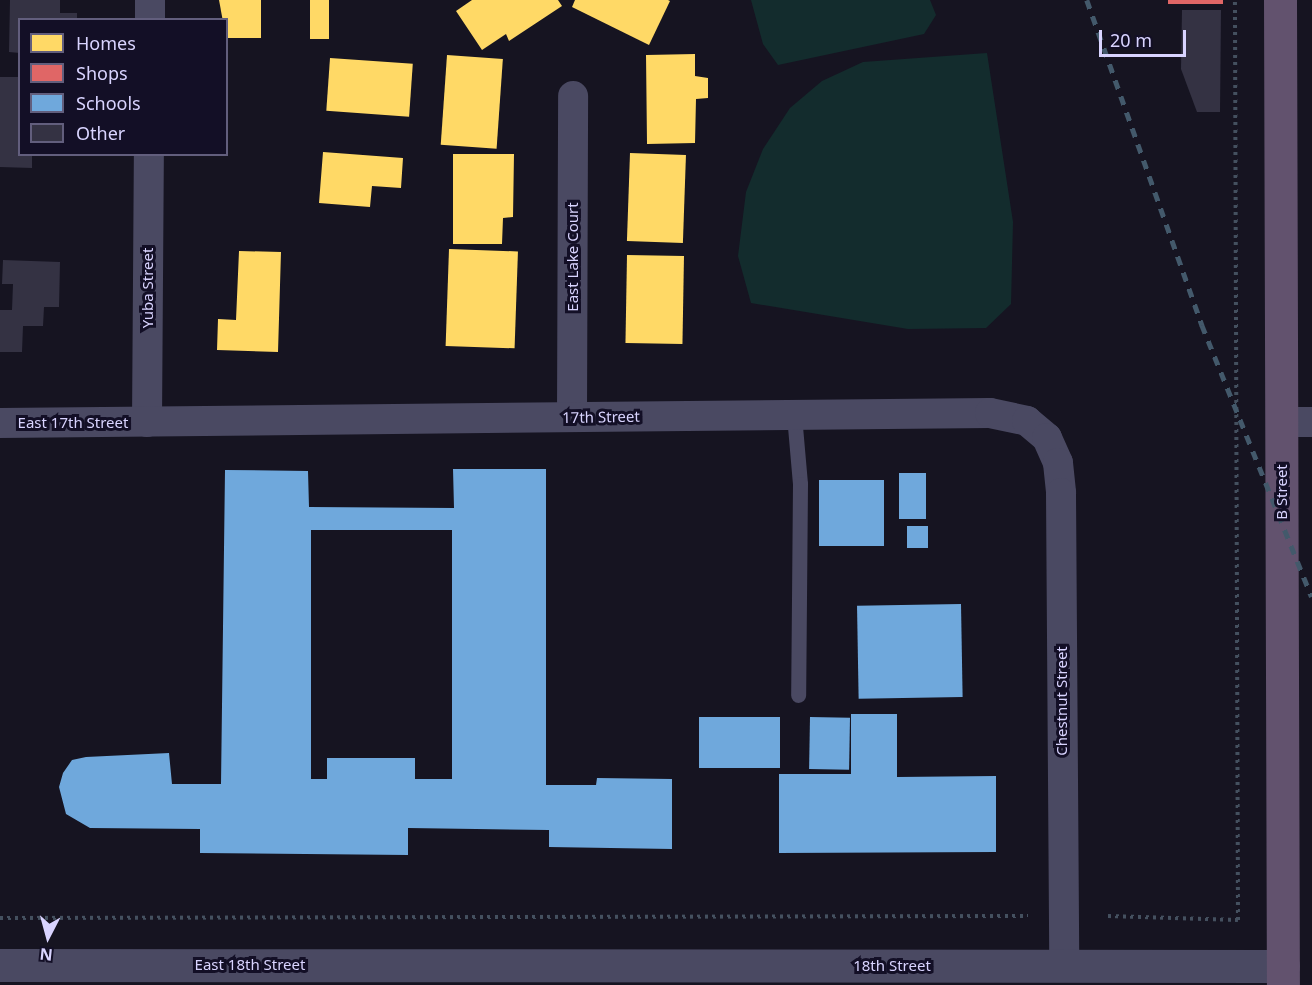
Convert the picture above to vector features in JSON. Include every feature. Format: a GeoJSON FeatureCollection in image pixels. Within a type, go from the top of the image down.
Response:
{"type":"FeatureCollection","features":[{"type":"Feature","properties":{"kind":"highway","name":"B Street"},"geometry":{"type":"LineString","coordinates":[[1280,0],[1297,422],[1283,975]]}},
{"type":"Feature","properties":{"kind":"street"},"geometry":{"type":"LineString","coordinates":[[150,0],[150,18]]}},
{"type":"Feature","properties":{"kind":"street","name":"East Lake Court"},"geometry":{"type":"LineString","coordinates":[[572,417],[573,96]]}},
{"type":"Feature","properties":{"kind":"street","name":"Yuba Street"},"geometry":{"type":"LineString","coordinates":[[147,422],[149,156]]}},
{"type":"Feature","properties":{"kind":"street","name":"17th Street"},"geometry":{"type":"LineString","coordinates":[[147,422],[1009,414],[1047,438]]}},
{"type":"Feature","properties":{"kind":"street","name":"East 17th Street"},"geometry":{"type":"LineString","coordinates":[[0,423],[147,422]]}},
{"type":"Feature","properties":{"kind":"street","name":"Chestnut Street"},"geometry":{"type":"LineString","coordinates":[[1047,438],[1058,463],[1061,493],[1064,976]]}},
{"type":"Feature","properties":{"kind":"street","name":"18th Street"},"geometry":{"type":"LineString","coordinates":[[501,964],[1064,976],[1283,975]]}},
{"type":"Feature","properties":{"kind":"street","name":"East 18th Street"},"geometry":{"type":"LineString","coordinates":[[0,965],[501,964]]}},
{"type":"Feature","properties":{"kind":"lane"},"geometry":{"type":"LineString","coordinates":[[794,415],[800,484],[798,695]]}},
{"type":"Feature","properties":{"kind":"path"},"geometry":{"type":"LineString","coordinates":[[1108,916],[1238,920],[1235,0]]}},
{"type":"Feature","properties":{"kind":"path"},"geometry":{"type":"LineString","coordinates":[[0,918],[1028,916]]}},
{"type":"Feature","properties":{"kind":"green space"},"geometry":{"type":"Polygon","coordinates":[[[751,0],[930,0],[936,15],[924,34],[778,65],[763,44],[751,0]]]}},
{"type":"Feature","properties":{"kind":"green space"},"geometry":{"type":"Polygon","coordinates":[[[987,53],[1013,222],[1011,304],[986,328],[908,329],[751,303],[738,256],[746,192],[763,149],[790,108],[822,81],[863,62],[987,53]]]}},
{"type":"Feature","properties":{"kind":"building: Homes"},"geometry":{"type":"Polygon","coordinates":[[[219,0],[261,0],[261,38],[228,38],[228,18],[222,18],[219,0]]]}},
{"type":"Feature","properties":{"kind":"building: Homes"},"geometry":{"type":"Polygon","coordinates":[[[310,0],[329,0],[329,39],[310,39],[310,0]]]}},
{"type":"Feature","properties":{"kind":"building: Homes"},"geometry":{"type":"Polygon","coordinates":[[[472,0],[558,0],[562,6],[509,41],[506,34],[482,50],[456,11],[472,0]]]}},
{"type":"Feature","properties":{"kind":"building: Homes"},"geometry":{"type":"Polygon","coordinates":[[[575,0],[670,1],[649,45],[572,7],[575,0]]]}},
{"type":"Feature","properties":{"kind":"building: Homes"},"geometry":{"type":"Polygon","coordinates":[[[695,54],[695,76],[708,78],[708,98],[696,99],[695,143],[647,144],[646,55],[695,54]]]}},
{"type":"Feature","properties":{"kind":"building: Homes"},"geometry":{"type":"Polygon","coordinates":[[[447,55],[503,59],[497,149],[441,145],[447,55]]]}},
{"type":"Feature","properties":{"kind":"building: Homes"},"geometry":{"type":"Polygon","coordinates":[[[330,58],[413,64],[409,117],[326,111],[330,58]]]}},
{"type":"Feature","properties":{"kind":"building: Homes"},"geometry":{"type":"Polygon","coordinates":[[[323,152],[403,158],[401,188],[372,186],[370,207],[319,203],[323,152]]]}},
{"type":"Feature","properties":{"kind":"building: Homes"},"geometry":{"type":"Polygon","coordinates":[[[630,153],[686,155],[683,243],[627,241],[630,153]]]}},
{"type":"Feature","properties":{"kind":"building: Homes"},"geometry":{"type":"Polygon","coordinates":[[[453,154],[514,154],[513,217],[503,218],[502,244],[453,244],[453,154]]]}},
{"type":"Feature","properties":{"kind":"building: Homes"},"geometry":{"type":"Polygon","coordinates":[[[449,249],[518,251],[515,348],[446,346],[449,249]]]}},
{"type":"Feature","properties":{"kind":"building: Homes"},"geometry":{"type":"Polygon","coordinates":[[[239,251],[281,252],[278,352],[217,350],[218,319],[236,320],[239,251]]]}},
{"type":"Feature","properties":{"kind":"building: Homes"},"geometry":{"type":"Polygon","coordinates":[[[627,255],[684,256],[682,344],[625,343],[627,255]]]}},
{"type":"Feature","properties":{"kind":"building: Shops"},"geometry":{"type":"Polygon","coordinates":[[[1168,0],[1223,0],[1223,4],[1168,4],[1168,0]]]}},
{"type":"Feature","properties":{"kind":"building: Schools"},"geometry":{"type":"Polygon","coordinates":[[[453,469],[546,469],[546,785],[596,785],[597,778],[672,779],[672,849],[549,847],[549,830],[408,828],[408,855],[200,853],[200,829],[90,828],[66,814],[59,787],[63,773],[72,760],[86,757],[169,753],[172,784],[221,784],[225,470],[308,471],[309,507],[454,508],[453,469]],[[311,530],[311,779],[327,779],[327,758],[415,758],[415,779],[452,779],[452,530],[311,530]]]}},
{"type":"Feature","properties":{"kind":"building: Schools"},"geometry":{"type":"Polygon","coordinates":[[[899,473],[926,473],[926,519],[899,519],[899,473]]]}},
{"type":"Feature","properties":{"kind":"building: Schools"},"geometry":{"type":"Polygon","coordinates":[[[819,480],[884,480],[884,546],[819,546],[819,480]]]}},
{"type":"Feature","properties":{"kind":"building: Schools"},"geometry":{"type":"Polygon","coordinates":[[[907,526],[928,526],[928,548],[907,548],[907,526]]]}},
{"type":"Feature","properties":{"kind":"building: Schools"},"geometry":{"type":"Polygon","coordinates":[[[961,604],[963,697],[859,699],[857,606],[961,604]]]}},
{"type":"Feature","properties":{"kind":"building: Schools"},"geometry":{"type":"Polygon","coordinates":[[[851,714],[897,714],[897,777],[996,776],[996,852],[779,853],[779,774],[851,774],[851,714]]]}},
{"type":"Feature","properties":{"kind":"building: Schools"},"geometry":{"type":"Polygon","coordinates":[[[699,717],[780,717],[780,768],[699,768],[699,717]]]}},
{"type":"Feature","properties":{"kind":"building: Schools"},"geometry":{"type":"Polygon","coordinates":[[[810,717],[850,718],[849,770],[809,769],[810,717]]]}},
{"type":"Feature","properties":{"kind":"building: Other"},"geometry":{"type":"Polygon","coordinates":[[[10,0],[60,0],[60,13],[77,13],[77,18],[18,18],[18,53],[9,52],[10,0]]]}},
{"type":"Feature","properties":{"kind":"building: Other"},"geometry":{"type":"Polygon","coordinates":[[[1182,10],[1221,10],[1220,112],[1197,112],[1181,69],[1182,10]]]}},
{"type":"Feature","properties":{"kind":"building: Other"},"geometry":{"type":"Polygon","coordinates":[[[0,77],[18,77],[18,156],[32,156],[32,168],[0,167],[0,77]]]}},
{"type":"Feature","properties":{"kind":"building: Other"},"geometry":{"type":"Polygon","coordinates":[[[3,260],[60,262],[59,307],[44,307],[43,326],[23,326],[22,352],[0,352],[0,310],[12,310],[13,284],[2,284],[3,260]]]}},
{"type":"Feature","properties":{"kind":"railway"},"geometry":{"type":"LineString","coordinates":[[1087,0],[1202,325],[1312,597]]}}]}
